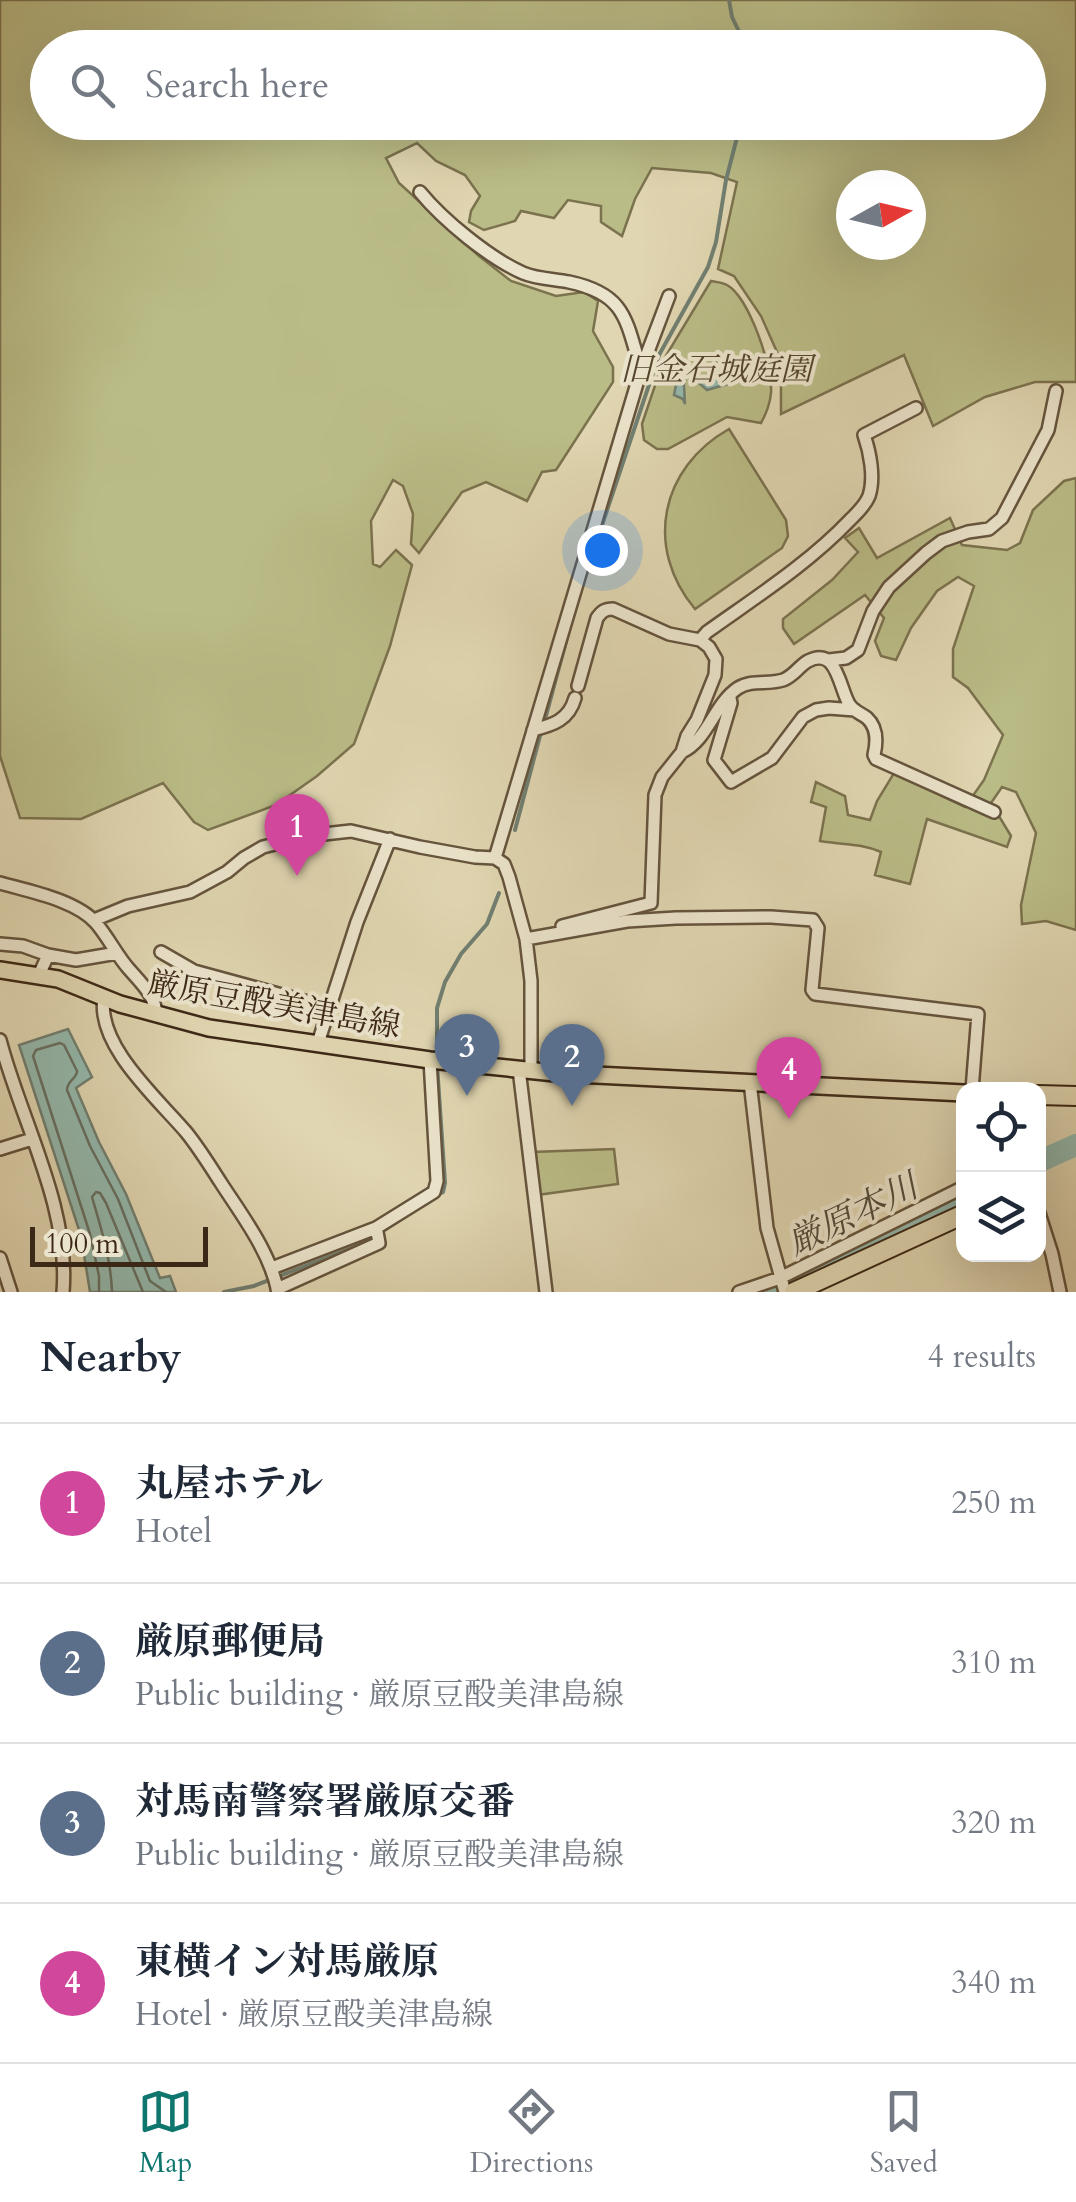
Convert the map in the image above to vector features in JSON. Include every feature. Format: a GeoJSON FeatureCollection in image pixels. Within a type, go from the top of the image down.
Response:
{"type":"FeatureCollection","features":[{"type":"Feature","properties":{"kind":"highway"},"geometry":{"type":"LineString","coordinates":[[1046,1096],[1076,1096]]}},
{"type":"Feature","properties":{"kind":"highway"},"geometry":{"type":"LineString","coordinates":[[785,1286],[956,1217]]}},
{"type":"Feature","properties":{"kind":"main road","name":"厳原豆酘美津島線"},"geometry":{"type":"LineString","coordinates":[[0,970],[58,979],[156,1015],[229,1031],[435,1060],[525,1070],[956,1092]]}},
{"type":"Feature","properties":{"kind":"street"},"geometry":{"type":"LineString","coordinates":[[420,192],[435,210],[520,272],[586,286],[611,298],[625,320],[641,370]]}},
{"type":"Feature","properties":{"kind":"street"},"geometry":{"type":"LineString","coordinates":[[495,858],[641,370],[669,296]]}},
{"type":"Feature","properties":{"kind":"street"},"geometry":{"type":"LineString","coordinates":[[842,684],[874,612],[890,587],[942,541],[989,529],[1002,518],[1048,430],[1056,390]]}},
{"type":"Feature","properties":{"kind":"street"},"geometry":{"type":"LineString","coordinates":[[700,640],[824,548],[858,512],[866,503],[872,482],[871,456],[864,435],[916,408]]}},
{"type":"Feature","properties":{"kind":"street"},"geometry":{"type":"LineString","coordinates":[[526,940],[546,930],[651,903],[655,795],[662,777],[682,752],[716,675],[716,659],[700,640],[668,634],[604,610],[598,618],[572,706],[562,719],[533,730]]}},
{"type":"Feature","properties":{"kind":"street"},"geometry":{"type":"LineString","coordinates":[[682,752],[692,747],[729,696],[746,684],[784,680],[815,658],[846,658],[858,650]]}},
{"type":"Feature","properties":{"kind":"street"},"geometry":{"type":"LineString","coordinates":[[829,660],[850,706],[866,716],[874,728],[876,759],[994,812]]}},
{"type":"Feature","properties":{"kind":"street"},"geometry":{"type":"LineString","coordinates":[[729,696],[732,703],[714,760],[730,782],[772,758],[803,717],[829,708],[854,710]]}},
{"type":"Feature","properties":{"kind":"street"},"geometry":{"type":"LineString","coordinates":[[94,920],[137,904],[190,892],[270,844],[306,836],[351,831],[495,858],[504,864],[526,940],[530,981],[525,1070],[546,1292]]}},
{"type":"Feature","properties":{"kind":"street"},"geometry":{"type":"LineString","coordinates":[[318,1044],[390,839]]}},
{"type":"Feature","properties":{"kind":"street"},"geometry":{"type":"LineString","coordinates":[[0,883],[43,895],[94,920],[152,997],[156,1015]]}},
{"type":"Feature","properties":{"kind":"street"},"geometry":{"type":"LineString","coordinates":[[526,940],[627,922],[676,918],[813,920],[818,928],[814,994],[978,1014],[973,1082]]}},
{"type":"Feature","properties":{"kind":"street"},"geometry":{"type":"LineString","coordinates":[[0,944],[76,960],[117,953]]}},
{"type":"Feature","properties":{"kind":"street"},"geometry":{"type":"LineString","coordinates":[[161,952],[194,972],[326,1007]]}},
{"type":"Feature","properties":{"kind":"street"},"geometry":{"type":"LineString","coordinates":[[39,975],[48,955]]}},
{"type":"Feature","properties":{"kind":"street"},"geometry":{"type":"LineString","coordinates":[[104,998],[104,1018],[125,1062],[188,1134],[238,1209],[276,1281]]}},
{"type":"Feature","properties":{"kind":"street"},"geometry":{"type":"LineString","coordinates":[[0,1040],[3,1061],[58,1219],[63,1242],[63,1292]]}},
{"type":"Feature","properties":{"kind":"street"},"geometry":{"type":"LineString","coordinates":[[276,1281],[434,1192],[438,1181],[435,1060]]}},
{"type":"Feature","properties":{"kind":"street"},"geometry":{"type":"LineString","coordinates":[[750,1082],[767,1228],[785,1286]]}},
{"type":"Feature","properties":{"kind":"street"},"geometry":{"type":"LineString","coordinates":[[0,1149],[32,1139]]}},
{"type":"Feature","properties":{"kind":"street"},"geometry":{"type":"LineString","coordinates":[[740,1292],[785,1286],[956,1191]]}},
{"type":"Feature","properties":{"kind":"street"},"geometry":{"type":"LineString","coordinates":[[1046,1235],[1060,1292]]}},
{"type":"Feature","properties":{"kind":"street"},"geometry":{"type":"LineString","coordinates":[[276,1281],[380,1243],[378,1236]]}},
{"type":"Feature","properties":{"kind":"street"},"geometry":{"type":"LineString","coordinates":[[0,1258],[11,1292]]}},
{"type":"Feature","properties":{"kind":"green space"},"geometry":{"type":"Polygon","coordinates":[[[0,0],[1076,0],[1076,382],[1035,382],[985,397],[933,426],[904,355],[781,414],[781,361],[761,316],[734,276],[718,269],[737,182],[711,173],[652,168],[635,199],[622,236],[601,222],[601,206],[568,200],[554,218],[521,211],[515,221],[484,230],[469,222],[480,196],[465,175],[436,161],[417,143],[386,158],[399,183],[511,281],[556,296],[584,292],[598,301],[593,331],[613,367],[613,382],[556,470],[542,472],[527,501],[486,482],[462,492],[419,553],[411,544],[413,514],[403,486],[393,480],[371,521],[373,564],[380,567],[396,550],[412,565],[390,646],[354,744],[317,776],[276,805],[208,830],[194,822],[163,783],[81,819],[20,818],[0,756],[0,0]]]}},
{"type":"Feature","properties":{"kind":"green space","name":"旧金石城庭園"},"geometry":{"type":"Polygon","coordinates":[[[711,281],[725,284],[735,292],[751,318],[771,382],[768,409],[761,423],[727,417],[668,449],[657,449],[644,440],[642,424],[664,359],[711,281]]]}},
{"type":"Feature","properties":{"kind":"green space"},"geometry":{"type":"Polygon","coordinates":[[[729,429],[786,520],[788,536],[782,548],[695,609],[669,561],[667,511],[674,487],[687,465],[729,429]]]}},
{"type":"Feature","properties":{"kind":"green space"},"geometry":{"type":"Polygon","coordinates":[[[1076,478],[1076,930],[1046,921],[1022,924],[1021,905],[1036,833],[1016,792],[1002,787],[991,803],[1011,836],[1007,847],[927,819],[910,884],[875,875],[881,852],[820,841],[826,807],[811,802],[816,782],[845,796],[848,815],[870,820],[894,773],[965,807],[984,780],[1003,735],[968,688],[953,677],[953,649],[974,586],[958,577],[937,591],[911,628],[896,660],[881,656],[875,641],[884,618],[865,595],[794,644],[783,628],[783,619],[832,580],[858,552],[845,538],[859,528],[877,558],[950,518],[962,545],[1007,550],[1020,543],[1033,510],[1064,481],[1076,478]]]}},
{"type":"Feature","properties":{"kind":"green space"},"geometry":{"type":"Polygon","coordinates":[[[614,1149],[618,1184],[537,1195],[532,1152],[614,1149]]]}},
{"type":"Feature","properties":{"kind":"water"},"geometry":{"type":"Polygon","coordinates":[[[715,362],[725,371],[718,373],[718,377],[731,374],[728,384],[707,390],[692,377],[686,377],[685,404],[674,395],[682,373],[695,372],[704,378],[715,362]]]}},
{"type":"Feature","properties":{"kind":"water"},"geometry":{"type":"Polygon","coordinates":[[[68,1029],[92,1077],[76,1088],[160,1278],[170,1276],[176,1292],[90,1292],[81,1236],[19,1045],[68,1029]]]}},
{"type":"Feature","properties":{"kind":"waterway"},"geometry":{"type":"LineString","coordinates":[[729,0],[738,30]]}},
{"type":"Feature","properties":{"kind":"waterway"},"geometry":{"type":"LineString","coordinates":[[589,564],[659,355],[708,267],[736,140]]}},
{"type":"Feature","properties":{"kind":"waterway"},"geometry":{"type":"LineString","coordinates":[[544,723],[574,612]]}},
{"type":"Feature","properties":{"kind":"waterway"},"geometry":{"type":"LineString","coordinates":[[515,830],[541,732]]}},
{"type":"Feature","properties":{"kind":"waterway"},"geometry":{"type":"LineString","coordinates":[[437,1056],[437,1008],[445,982],[461,954],[487,924],[499,893]]}},
{"type":"Feature","properties":{"kind":"waterway"},"geometry":{"type":"LineString","coordinates":[[436,1196],[443,1192],[445,1183],[437,1065]]}},
{"type":"Feature","properties":{"kind":"waterway","name":"厳原本川"},"geometry":{"type":"LineString","coordinates":[[1046,1158],[1076,1145]]}},
{"type":"Feature","properties":{"kind":"waterway","name":"厳原本川"},"geometry":{"type":"LineString","coordinates":[[770,1292],[956,1203]]}},
{"type":"Feature","properties":{"kind":"waterway"},"geometry":{"type":"LineString","coordinates":[[381,1232],[407,1215]]}},
{"type":"Feature","properties":{"kind":"waterway"},"geometry":{"type":"LineString","coordinates":[[224,1292],[254,1286],[373,1237]]}},
{"type":"Feature","properties":{"kind":"place","name":"丸屋ホテル"},"geometry":{"type":"Point","coordinates":[297,876]}},
{"type":"Feature","properties":{"kind":"place","name":"対馬南警察署厳原交番"},"geometry":{"type":"Point","coordinates":[467,1096]}},
{"type":"Feature","properties":{"kind":"place","name":"厳原郵便局"},"geometry":{"type":"Point","coordinates":[572,1106]}},
{"type":"Feature","properties":{"kind":"place","name":"東横イン対馬厳原"},"geometry":{"type":"Point","coordinates":[789,1119]}}]}
